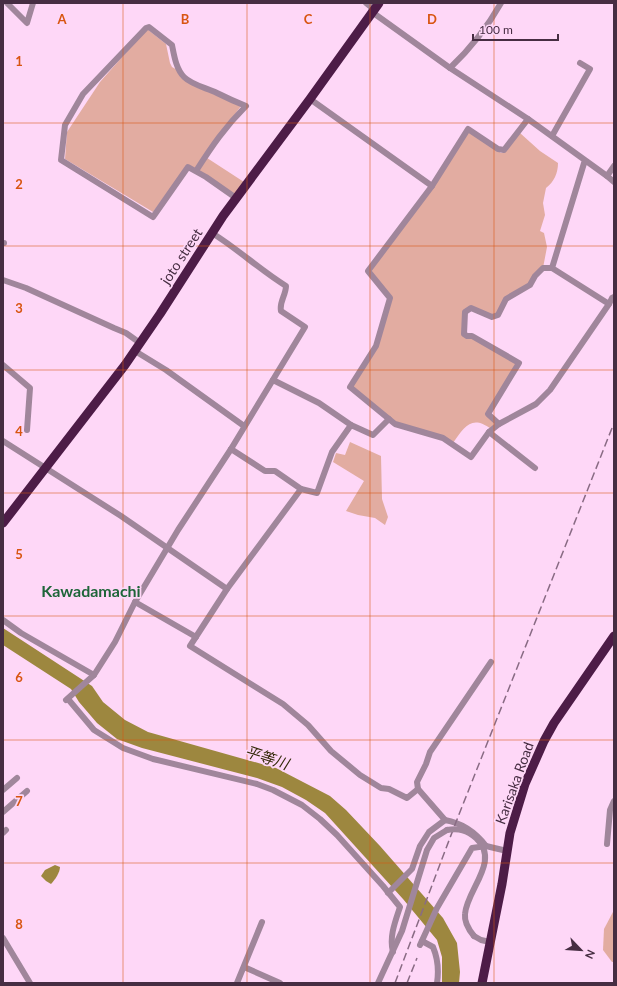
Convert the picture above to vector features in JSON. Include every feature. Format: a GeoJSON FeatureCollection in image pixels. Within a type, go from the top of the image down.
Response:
{"type":"FeatureCollection","features":[{"type":"Feature","properties":{"kind":"highway","name":"joto street"},"geometry":{"type":"LineString","coordinates":[[3,523],[46,469],[137,347],[236,198],[379,3]]}},
{"type":"Feature","properties":{"kind":"highway","name":"Karisaka Road"},"geometry":{"type":"LineString","coordinates":[[482,983],[510,833],[520,800],[544,741],[569,700],[614,636]]}},
{"type":"Feature","properties":{"kind":"street"},"geometry":{"type":"LineString","coordinates":[[7,3],[27,23],[33,3]]}},
{"type":"Feature","properties":{"kind":"street"},"geometry":{"type":"LineString","coordinates":[[366,3],[371,6],[372,12],[450,68],[528,119],[614,182]]}},
{"type":"Feature","properties":{"kind":"street"},"geometry":{"type":"LineString","coordinates":[[450,68],[466,53],[495,14],[501,3]]}},
{"type":"Feature","properties":{"kind":"street"},"geometry":{"type":"LineString","coordinates":[[196,171],[228,124],[246,106],[231,101],[218,93],[190,82],[183,76],[174,59],[172,45],[149,27],[146,28],[84,94],[65,125],[61,160],[153,217],[188,167],[236,198]]}},
{"type":"Feature","properties":{"kind":"street"},"geometry":{"type":"LineString","coordinates":[[552,136],[590,69],[580,63]]}},
{"type":"Feature","properties":{"kind":"street"},"geometry":{"type":"LineString","coordinates":[[310,99],[432,186]]}},
{"type":"Feature","properties":{"kind":"street"},"geometry":{"type":"LineString","coordinates":[[528,119],[504,150],[498,149],[468,129],[432,186],[368,271],[390,298],[376,346],[350,387],[395,424],[443,438],[471,457],[489,432],[499,424],[536,404],[550,390],[614,297]]}},
{"type":"Feature","properties":{"kind":"street"},"geometry":{"type":"LineString","coordinates":[[552,268],[585,160]]}},
{"type":"Feature","properties":{"kind":"street"},"geometry":{"type":"LineString","coordinates":[[607,176],[614,166]]}},
{"type":"Feature","properties":{"kind":"street"},"geometry":{"type":"LineString","coordinates":[[212,234],[226,242],[286,286],[286,292],[280,306],[281,311],[305,327],[135,602],[115,642],[94,675],[68,699],[94,730],[123,748],[153,759],[257,784],[273,790],[302,805],[320,818],[383,886],[390,891],[400,907],[392,937],[391,944],[393,952]]}},
{"type":"Feature","properties":{"kind":"street"},"geometry":{"type":"LineString","coordinates":[[499,424],[488,414],[519,363],[472,336],[467,336],[464,334],[465,312],[471,308],[492,317],[498,315],[506,298],[530,285],[535,276],[543,268],[552,268],[609,304]]}},
{"type":"Feature","properties":{"kind":"street"},"geometry":{"type":"LineString","coordinates":[[3,280],[26,288],[126,333],[137,347],[166,370],[244,426]]}},
{"type":"Feature","properties":{"kind":"street"},"geometry":{"type":"LineString","coordinates":[[3,365],[30,388],[27,430]]}},
{"type":"Feature","properties":{"kind":"street"},"geometry":{"type":"LineString","coordinates":[[273,380],[319,403],[351,424],[373,435],[388,419]]}},
{"type":"Feature","properties":{"kind":"street"},"geometry":{"type":"LineString","coordinates":[[231,448],[265,471],[275,471],[301,489],[317,493],[332,452],[351,424]]}},
{"type":"Feature","properties":{"kind":"street"},"geometry":{"type":"LineString","coordinates":[[489,432],[535,468]]}},
{"type":"Feature","properties":{"kind":"street"},"geometry":{"type":"LineString","coordinates":[[3,442],[121,516],[227,588]]}},
{"type":"Feature","properties":{"kind":"street"},"geometry":{"type":"LineString","coordinates":[[301,489],[227,588],[190,646],[283,704],[308,725],[331,752],[360,775],[381,788],[389,789],[407,798],[418,789]]}},
{"type":"Feature","properties":{"kind":"street"},"geometry":{"type":"LineString","coordinates":[[135,602],[196,637]]}},
{"type":"Feature","properties":{"kind":"street"},"geometry":{"type":"LineString","coordinates":[[3,620],[21,633],[94,675]]}},
{"type":"Feature","properties":{"kind":"street"},"geometry":{"type":"LineString","coordinates":[[486,846],[481,839],[460,824],[445,820],[418,789],[417,782],[430,752],[491,662]]}},
{"type":"Feature","properties":{"kind":"street"},"geometry":{"type":"LineString","coordinates":[[3,790],[17,778]]}},
{"type":"Feature","properties":{"kind":"street"},"geometry":{"type":"LineString","coordinates":[[3,780],[8,786]]}},
{"type":"Feature","properties":{"kind":"street"},"geometry":{"type":"LineString","coordinates":[[3,812],[27,790]]}},
{"type":"Feature","properties":{"kind":"street"},"geometry":{"type":"LineString","coordinates":[[607,844],[610,810],[614,801]]}},
{"type":"Feature","properties":{"kind":"street"},"geometry":{"type":"LineString","coordinates":[[390,891],[412,869],[420,846],[429,832],[445,820]]}},
{"type":"Feature","properties":{"kind":"street"},"geometry":{"type":"LineString","coordinates":[[378,983],[393,952],[408,912],[424,857],[430,843],[438,835],[448,830],[461,829],[472,834],[479,841],[485,853],[484,867],[468,902],[465,914],[466,925],[474,936],[481,940],[490,942]]}},
{"type":"Feature","properties":{"kind":"street"},"geometry":{"type":"LineString","coordinates":[[437,983],[438,963],[436,953],[433,947],[422,941],[437,908],[472,848],[486,846],[507,852]]}},
{"type":"Feature","properties":{"kind":"street"},"geometry":{"type":"LineString","coordinates":[[237,983],[262,922]]}},
{"type":"Feature","properties":{"kind":"street"},"geometry":{"type":"LineString","coordinates":[[3,938],[30,983]]}},
{"type":"Feature","properties":{"kind":"street"},"geometry":{"type":"LineString","coordinates":[[244,967],[280,983]]}},
{"type":"Feature","properties":{"kind":"shaded area"},"geometry":{"type":"Polygon","coordinates":[[[147,29],[166,44],[170,63],[172,67],[179,71],[181,78],[241,106],[204,156],[244,182],[234,195],[188,165],[153,212],[65,159],[67,132],[100,82],[147,29]]]}},
{"type":"Feature","properties":{"kind":"shaded area"},"geometry":{"type":"Polygon","coordinates":[[[468,129],[501,153],[504,152],[520,133],[540,151],[558,163],[555,177],[546,188],[543,203],[545,215],[540,231],[544,233],[547,247],[543,268],[530,285],[506,299],[498,315],[492,317],[471,308],[465,312],[464,334],[519,363],[488,414],[499,424],[491,429],[478,423],[473,423],[461,432],[453,443],[395,424],[350,387],[376,346],[390,299],[368,271],[432,186],[468,129]]]}},
{"type":"Feature","properties":{"kind":"shaded area"},"geometry":{"type":"Polygon","coordinates":[[[350,442],[381,456],[382,499],[388,517],[385,525],[375,518],[346,511],[364,481],[333,462],[336,453],[345,455],[350,442]]]}},
{"type":"Feature","properties":{"kind":"shaded area"},"geometry":{"type":"Polygon","coordinates":[[[3,628],[92,686],[103,702],[125,720],[148,732],[276,768],[330,796],[346,810],[380,846],[443,918],[457,943],[460,972],[459,983],[442,983],[442,957],[437,940],[403,899],[325,813],[306,800],[282,787],[257,778],[142,748],[117,739],[97,723],[79,702],[71,689],[3,645],[3,628]]]}},
{"type":"Feature","properties":{"kind":"shaded area"},"geometry":{"type":"Polygon","coordinates":[[[55,865],[60,867],[60,869],[51,884],[41,876],[45,870],[55,865]]]}},
{"type":"Feature","properties":{"kind":"shaded area"},"geometry":{"type":"Polygon","coordinates":[[[614,910],[614,962],[612,962],[603,950],[604,929],[614,910]]]}},
{"type":"Feature","properties":{"kind":"railway"},"geometry":{"type":"LineString","coordinates":[[395,983],[456,822],[614,423]]}},
{"type":"Feature","properties":{"kind":"railway"},"geometry":{"type":"LineString","coordinates":[[407,983],[417,958]]}},
{"type":"Feature","properties":{"kind":"district","name":"Kawadamachi"},"geometry":{"type":"Point","coordinates":[91,590]}},
{"type":"Feature","properties":{"kind":"water label","name":"平等川"},"geometry":{"type":"Point","coordinates":[267,757]}}]}
